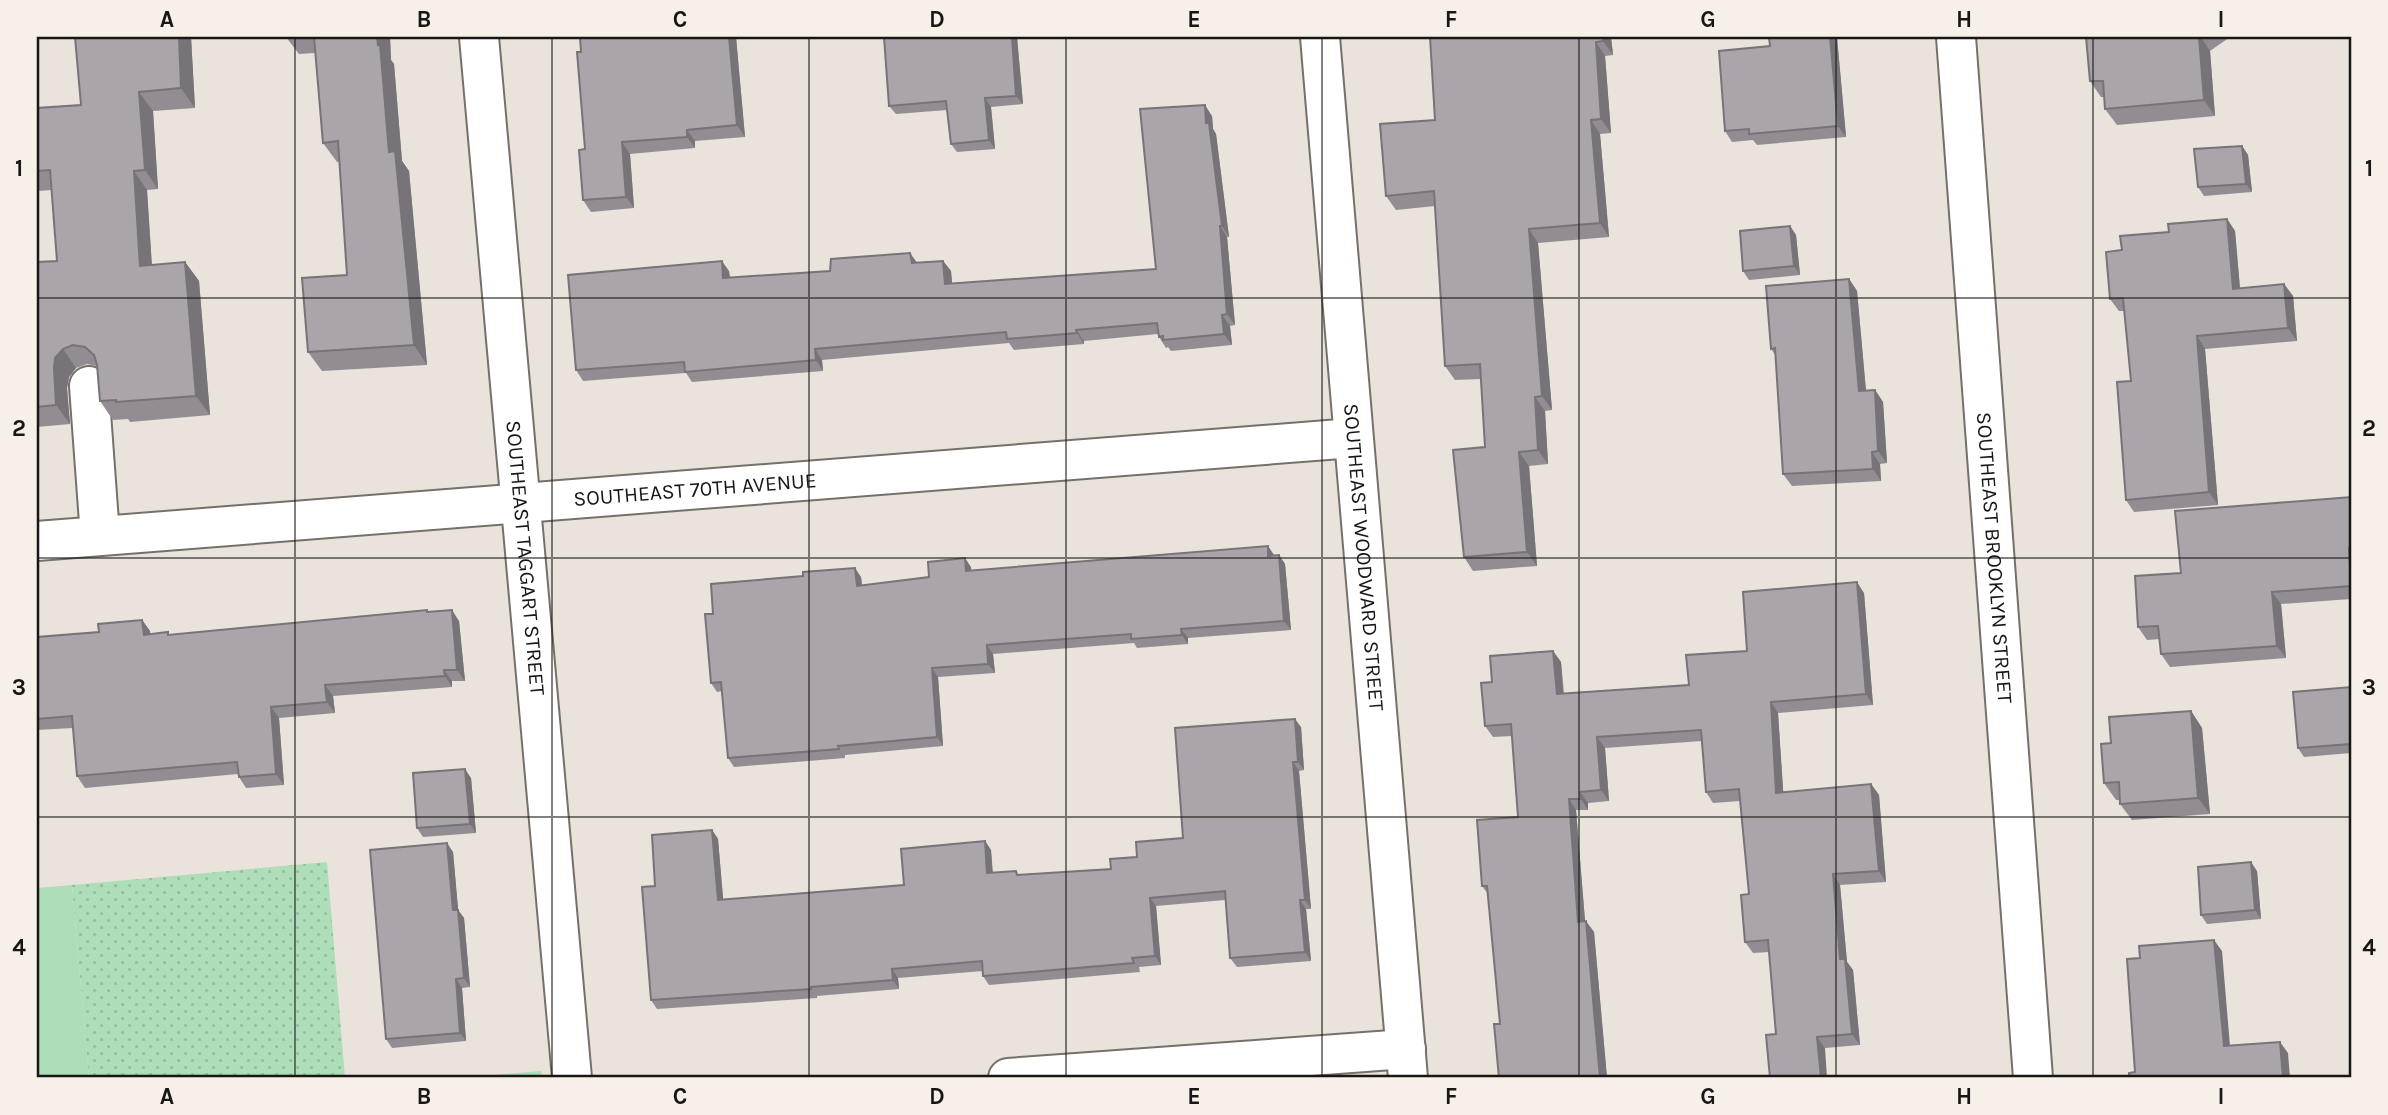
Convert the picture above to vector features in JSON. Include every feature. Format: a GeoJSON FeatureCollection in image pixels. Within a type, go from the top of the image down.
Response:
{"type":"FeatureCollection","features":[{"type":"Feature","properties":{"kind":"street","name":"SOUTHEAST TAGGART STREET"},"geometry":{"type":"LineString","coordinates":[[479,37],[572,1078]]}},
{"type":"Feature","properties":{"kind":"street","name":"SOUTHEAST WOODWARD STREET"},"geometry":{"type":"LineString","coordinates":[[1320,37],[1407,1063]]}},
{"type":"Feature","properties":{"kind":"street","name":"SOUTHEAST BROOKLYN STREET"},"geometry":{"type":"LineString","coordinates":[[1956,37],[2034,1078]]}},
{"type":"Feature","properties":{"kind":"street"},"geometry":{"type":"LineString","coordinates":[[89,386],[100,536]]}},
{"type":"Feature","properties":{"kind":"street","name":"SOUTHEAST 70TH AVENUE"},"geometry":{"type":"LineString","coordinates":[[37,541],[1353,438]]}},
{"type":"Feature","properties":{"kind":"street"},"geometry":{"type":"LineString","coordinates":[[1007,1078],[1407,1063]]}},
{"type":"Feature","properties":{"kind":"green space"},"geometry":{"type":"Polygon","coordinates":[[[327,862],[345,1078],[89,1078],[72,885],[327,862]]]}},
{"type":"Feature","properties":{"kind":"green space"},"geometry":{"type":"Polygon","coordinates":[[[72,885],[89,1078],[37,1078],[37,888],[72,885]]]}},
{"type":"Feature","properties":{"kind":"green space"},"geometry":{"type":"Polygon","coordinates":[[[541,1071],[542,1078],[455,1078],[541,1071]]]}},
{"type":"Feature","properties":{"kind":"building"},"geometry":{"type":"Polygon","coordinates":[[[75,37],[179,37],[181,88],[139,92],[145,170],[134,171],[140,266],[185,262],[196,396],[100,401],[94,355],[85,347],[73,345],[63,349],[55,358],[56,405],[37,407],[37,262],[57,261],[50,170],[37,171],[37,108],[81,105],[75,37]]]}},
{"type":"Feature","properties":{"kind":"building"},"geometry":{"type":"Polygon","coordinates":[[[314,37],[377,37],[378,45],[380,44],[389,152],[395,151],[414,345],[308,352],[302,278],[347,275],[338,141],[323,143],[314,37]]]}},
{"type":"Feature","properties":{"kind":"building"},"geometry":{"type":"Polygon","coordinates":[[[580,37],[729,37],[737,125],[687,130],[687,137],[622,142],[626,197],[583,200],[579,150],[585,149],[577,52],[581,52],[580,37]]]}},
{"type":"Feature","properties":{"kind":"building"},"geometry":{"type":"Polygon","coordinates":[[[884,37],[1012,37],[1016,96],[985,98],[989,140],[951,144],[946,101],[889,106],[884,37]]]}},
{"type":"Feature","properties":{"kind":"building"},"geometry":{"type":"Polygon","coordinates":[[[1430,37],[1603,37],[1603,41],[1596,42],[1601,119],[1591,120],[1600,223],[1529,229],[1542,396],[1535,397],[1538,450],[1519,452],[1527,552],[1464,557],[1453,450],[1485,447],[1480,364],[1445,366],[1434,191],[1386,196],[1380,124],[1435,120],[1430,37]]]}},
{"type":"Feature","properties":{"kind":"building"},"geometry":{"type":"Polygon","coordinates":[[[1769,37],[1830,37],[1838,126],[1749,134],[1749,129],[1725,131],[1719,51],[1770,46],[1769,37]]]}},
{"type":"Feature","properties":{"kind":"building"},"geometry":{"type":"Polygon","coordinates":[[[2086,37],[2199,37],[2204,100],[2105,109],[2103,81],[2090,81],[2086,37]]]}},
{"type":"Feature","properties":{"kind":"building"},"geometry":{"type":"Polygon","coordinates":[[[1205,105],[1222,226],[1227,314],[1222,315],[1224,334],[1163,340],[1163,336],[1159,337],[1157,323],[1007,339],[1006,332],[815,349],[816,360],[685,372],[684,362],[576,370],[568,275],[722,261],[723,278],[830,271],[831,259],[910,253],[912,263],[943,261],[945,284],[1156,269],[1140,109],[1205,105]]]}},
{"type":"Feature","properties":{"kind":"building"},"geometry":{"type":"Polygon","coordinates":[[[2242,146],[2246,184],[2198,187],[2194,149],[2242,146]]]}},
{"type":"Feature","properties":{"kind":"building"},"geometry":{"type":"Polygon","coordinates":[[[2227,219],[2233,289],[2284,284],[2288,328],[2197,336],[2209,492],[2126,500],[2117,382],[2131,381],[2123,298],[2110,299],[2106,252],[2122,250],[2120,236],[2169,232],[2168,224],[2227,219]]]}},
{"type":"Feature","properties":{"kind":"building"},"geometry":{"type":"Polygon","coordinates":[[[1790,226],[1794,266],[1743,271],[1740,231],[1790,226]]]}},
{"type":"Feature","properties":{"kind":"building"},"geometry":{"type":"Polygon","coordinates":[[[1849,279],[1859,391],[1875,390],[1878,451],[1872,452],[1873,469],[1783,474],[1775,348],[1771,349],[1766,286],[1849,279]]]}},
{"type":"Feature","properties":{"kind":"building"},"geometry":{"type":"Polygon","coordinates":[[[2351,497],[2351,586],[2272,592],[2277,646],[2161,654],[2158,626],[2138,627],[2135,576],[2181,573],[2175,511],[2351,497]]]}},
{"type":"Feature","properties":{"kind":"building"},"geometry":{"type":"Polygon","coordinates":[[[1268,546],[1268,556],[1279,555],[1284,621],[1181,629],[1182,635],[1131,639],[1131,634],[987,645],[988,664],[932,668],[937,737],[838,746],[839,749],[728,758],[721,682],[711,683],[705,614],[713,614],[711,584],[803,576],[803,572],[855,568],[857,586],[929,577],[928,562],[965,558],[966,571],[1268,546]]]}},
{"type":"Feature","properties":{"kind":"building"},"geometry":{"type":"Polygon","coordinates":[[[1857,582],[1866,694],[1771,702],[1776,793],[1871,784],[1879,871],[1833,874],[1840,959],[1845,959],[1852,1034],[1817,1037],[1821,1078],[1770,1078],[1766,1035],[1776,1034],[1768,940],[1745,942],[1741,895],[1749,894],[1739,789],[1706,792],[1701,730],[1597,737],[1601,790],[1580,792],[1581,799],[1569,799],[1578,922],[1586,921],[1600,1078],[1499,1078],[1494,1024],[1500,1024],[1487,886],[1482,886],[1477,820],[1518,817],[1511,724],[1485,726],[1481,683],[1492,682],[1490,656],[1553,651],[1557,694],[1689,685],[1686,655],[1747,651],[1743,592],[1857,582]]]}},
{"type":"Feature","properties":{"kind":"building"},"geometry":{"type":"Polygon","coordinates":[[[427,610],[452,610],[457,670],[444,670],[445,676],[325,685],[327,702],[271,707],[276,774],[239,777],[237,762],[77,776],[72,716],[37,719],[37,637],[99,632],[98,624],[142,620],[144,635],[168,632],[168,635],[427,610]]]}},
{"type":"Feature","properties":{"kind":"building"},"geometry":{"type":"Polygon","coordinates":[[[2351,687],[2351,744],[2298,748],[2293,692],[2351,687]]]}},
{"type":"Feature","properties":{"kind":"building"},"geometry":{"type":"Polygon","coordinates":[[[2191,711],[2198,798],[2120,804],[2119,782],[2104,783],[2101,744],[2111,743],[2109,717],[2191,711]]]}},
{"type":"Feature","properties":{"kind":"building"},"geometry":{"type":"Polygon","coordinates":[[[1295,719],[1298,762],[1293,762],[1305,900],[1300,900],[1305,952],[1230,958],[1225,891],[1150,898],[1155,956],[1132,958],[1134,963],[983,976],[982,961],[892,969],[893,980],[811,989],[651,1000],[642,887],[655,886],[652,835],[712,830],[718,900],[904,885],[901,849],[985,841],[987,873],[1016,871],[1017,875],[1111,869],[1110,859],[1137,857],[1136,842],[1183,838],[1175,728],[1295,719]]]}},
{"type":"Feature","properties":{"kind":"building"},"geometry":{"type":"Polygon","coordinates":[[[465,769],[470,824],[417,828],[413,773],[465,769]]]}},
{"type":"Feature","properties":{"kind":"building"},"geometry":{"type":"Polygon","coordinates":[[[447,843],[453,910],[458,910],[464,978],[456,979],[460,1033],[386,1039],[370,850],[447,843]]]}},
{"type":"Feature","properties":{"kind":"building"},"geometry":{"type":"Polygon","coordinates":[[[2251,862],[2255,910],[2201,915],[2198,867],[2251,862]]]}},
{"type":"Feature","properties":{"kind":"building"},"geometry":{"type":"Polygon","coordinates":[[[2214,940],[2224,1046],[2280,1042],[2283,1078],[2129,1078],[2129,1073],[2135,1072],[2127,959],[2140,958],[2139,946],[2214,940]]]}}]}
